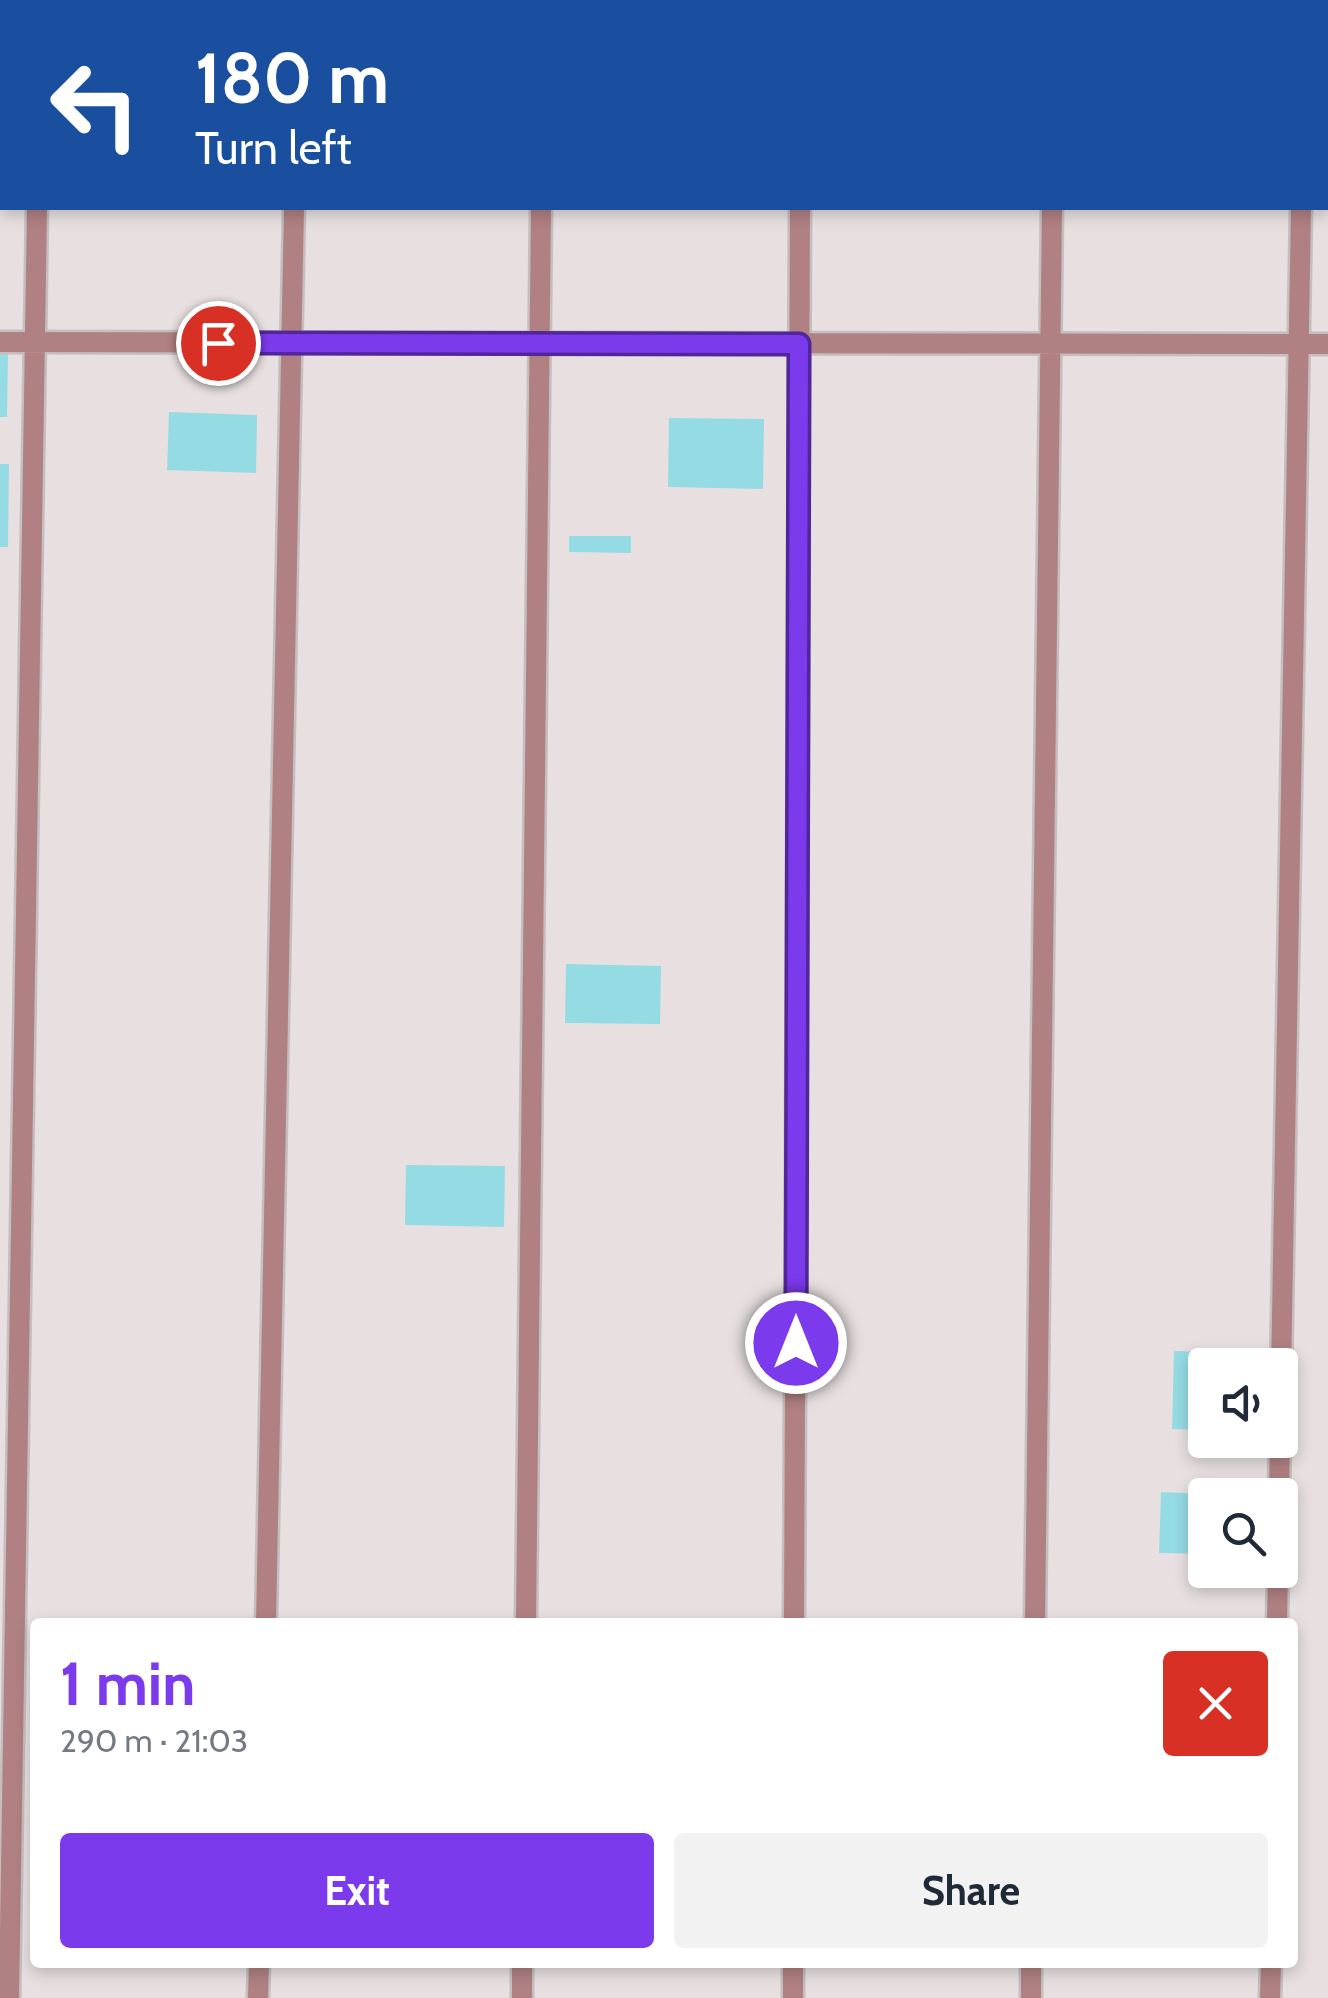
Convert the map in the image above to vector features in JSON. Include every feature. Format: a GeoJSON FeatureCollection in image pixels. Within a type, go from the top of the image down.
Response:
{"type":"FeatureCollection","features":[{"type":"Feature","properties":{"kind":"street"},"geometry":{"type":"LineString","coordinates":[[9,1998],[37,210]]}},
{"type":"Feature","properties":{"kind":"street"},"geometry":{"type":"LineString","coordinates":[[266,1618],[294,210]]}},
{"type":"Feature","properties":{"kind":"street"},"geometry":{"type":"LineString","coordinates":[[526,1618],[541,210]]}},
{"type":"Feature","properties":{"kind":"street"},"geometry":{"type":"LineString","coordinates":[[794,1618],[800,210]]}},
{"type":"Feature","properties":{"kind":"street"},"geometry":{"type":"LineString","coordinates":[[1035,1618],[1052,210]]}},
{"type":"Feature","properties":{"kind":"street"},"geometry":{"type":"LineString","coordinates":[[1282,1348],[1302,210]]}},
{"type":"Feature","properties":{"kind":"street"},"geometry":{"type":"LineString","coordinates":[[0,342],[1328,344]]}},
{"type":"Feature","properties":{"kind":"street"},"geometry":{"type":"LineString","coordinates":[[1277,1618],[1278,1588]]}},
{"type":"Feature","properties":{"kind":"street"},"geometry":{"type":"LineString","coordinates":[[258,1998],[259,1968]]}},
{"type":"Feature","properties":{"kind":"street"},"geometry":{"type":"LineString","coordinates":[[522,1968],[522,1998]]}},
{"type":"Feature","properties":{"kind":"street"},"geometry":{"type":"LineString","coordinates":[[793,1968],[793,1998]]}},
{"type":"Feature","properties":{"kind":"street"},"geometry":{"type":"LineString","coordinates":[[1030,1998],[1031,1968]]}},
{"type":"Feature","properties":{"kind":"street"},"geometry":{"type":"LineString","coordinates":[[1270,1998],[1271,1968]]}},
{"type":"Feature","properties":{"kind":"building"},"geometry":{"type":"Polygon","coordinates":[[[0,354],[8,354],[7,417],[0,417],[0,354]]]}},
{"type":"Feature","properties":{"kind":"building"},"geometry":{"type":"Polygon","coordinates":[[[169,412],[257,415],[256,473],[167,470],[169,412]]]}},
{"type":"Feature","properties":{"kind":"building"},"geometry":{"type":"Polygon","coordinates":[[[669,418],[764,419],[763,489],[668,487],[669,418]]]}},
{"type":"Feature","properties":{"kind":"building"},"geometry":{"type":"Polygon","coordinates":[[[0,464],[9,464],[8,547],[0,547],[0,464]]]}},
{"type":"Feature","properties":{"kind":"building"},"geometry":{"type":"Polygon","coordinates":[[[569,536],[631,536],[631,553],[569,552],[569,536]]]}},
{"type":"Feature","properties":{"kind":"building"},"geometry":{"type":"Polygon","coordinates":[[[566,964],[661,966],[660,1024],[565,1023],[566,964]]]}},
{"type":"Feature","properties":{"kind":"building"},"geometry":{"type":"Polygon","coordinates":[[[406,1165],[505,1166],[504,1227],[405,1225],[406,1165]]]}},
{"type":"Feature","properties":{"kind":"building"},"geometry":{"type":"Polygon","coordinates":[[[1174,1351],[1188,1351],[1188,1429],[1172,1429],[1174,1351]]]}},
{"type":"Feature","properties":{"kind":"building"},"geometry":{"type":"Polygon","coordinates":[[[1161,1492],[1188,1493],[1188,1554],[1159,1553],[1161,1492]]]}},
{"type":"Feature","properties":{"kind":"route"},"geometry":{"type":"LineString","coordinates":[[218,343],[799,344],[796,1343]]}}]}
